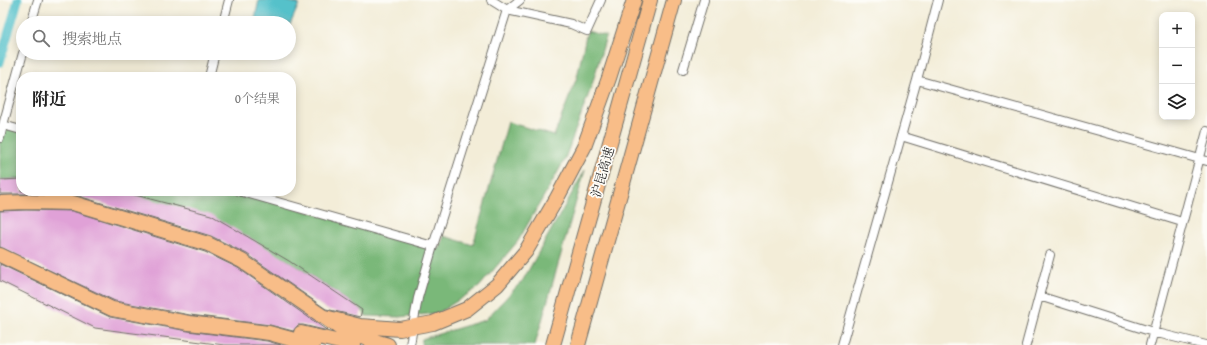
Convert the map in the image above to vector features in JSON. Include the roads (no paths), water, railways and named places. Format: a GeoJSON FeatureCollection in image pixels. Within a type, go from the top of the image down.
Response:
{"type":"FeatureCollection","features":[{"type":"Feature","properties":{"kind":"highway"},"geometry":{"type":"LineString","coordinates":[[321,316],[360,326],[400,329],[433,323],[467,309],[497,285],[526,251],[557,198],[584,147],[609,78],[634,0]]}},
{"type":"Feature","properties":{"kind":"highway","name":"沪昆高速"},"geometry":{"type":"LineString","coordinates":[[553,345],[650,0]]}},
{"type":"Feature","properties":{"kind":"highway","name":"沪昆高速"},"geometry":{"type":"LineString","coordinates":[[578,345],[674,0]]}},
{"type":"Feature","properties":{"kind":"highway"},"geometry":{"type":"LineString","coordinates":[[0,203],[73,203],[208,244],[242,261],[321,316],[351,334],[388,345]]}},
{"type":"Feature","properties":{"kind":"highway"},"geometry":{"type":"LineString","coordinates":[[0,255],[112,308],[189,323],[269,333],[313,345]]}},
{"type":"Feature","properties":{"kind":"highway"},"geometry":{"type":"LineString","coordinates":[[269,333],[292,331],[353,345]]}},
{"type":"Feature","properties":{"kind":"street"},"geometry":{"type":"LineString","coordinates":[[33,16],[38,0]]}},
{"type":"Feature","properties":{"kind":"street"},"geometry":{"type":"LineString","coordinates":[[225,16],[229,0]]}},
{"type":"Feature","properties":{"kind":"street"},"geometry":{"type":"LineString","coordinates":[[491,0],[507,10],[571,24],[587,31],[601,0]]}},
{"type":"Feature","properties":{"kind":"street"},"geometry":{"type":"LineString","coordinates":[[414,320],[418,298],[433,246],[507,10],[520,0]]}},
{"type":"Feature","properties":{"kind":"street"},"geometry":{"type":"LineString","coordinates":[[683,70],[704,0]]}},
{"type":"Feature","properties":{"kind":"street"},"geometry":{"type":"LineString","coordinates":[[842,345],[917,80],[938,0]]}},
{"type":"Feature","properties":{"kind":"street"},"geometry":{"type":"LineString","coordinates":[[18,72],[21,60]]}},
{"type":"Feature","properties":{"kind":"street"},"geometry":{"type":"LineString","coordinates":[[210,72],[213,60]]}},
{"type":"Feature","properties":{"kind":"street"},"geometry":{"type":"LineString","coordinates":[[0,138],[16,78]]}},
{"type":"Feature","properties":{"kind":"street"},"geometry":{"type":"LineString","coordinates":[[917,80],[1203,160]]}},
{"type":"Feature","properties":{"kind":"street"},"geometry":{"type":"LineString","coordinates":[[3,125],[16,129]]}},
{"type":"Feature","properties":{"kind":"street"},"geometry":{"type":"LineString","coordinates":[[1150,345],[1182,222],[1203,160],[1207,131]]}},
{"type":"Feature","properties":{"kind":"street"},"geometry":{"type":"LineString","coordinates":[[901,136],[1182,222]]}},
{"type":"Feature","properties":{"kind":"street"},"geometry":{"type":"LineString","coordinates":[[257,196],[433,246]]}},
{"type":"Feature","properties":{"kind":"street"},"geometry":{"type":"LineString","coordinates":[[1026,345],[1050,255]]}},
{"type":"Feature","properties":{"kind":"street"},"geometry":{"type":"LineString","coordinates":[[1039,296],[1153,332],[1206,345]]}},
{"type":"Feature","properties":{"kind":"street"},"geometry":{"type":"LineString","coordinates":[[410,345],[412,333]]}},
{"type":"Feature","properties":{"kind":"water"},"geometry":{"type":"Polygon","coordinates":[[[259,0],[283,0],[299,4],[294,16],[256,16],[259,0]]]}},
{"type":"Feature","properties":{"kind":"waterway"},"geometry":{"type":"LineString","coordinates":[[0,62],[18,0]]}}]}
